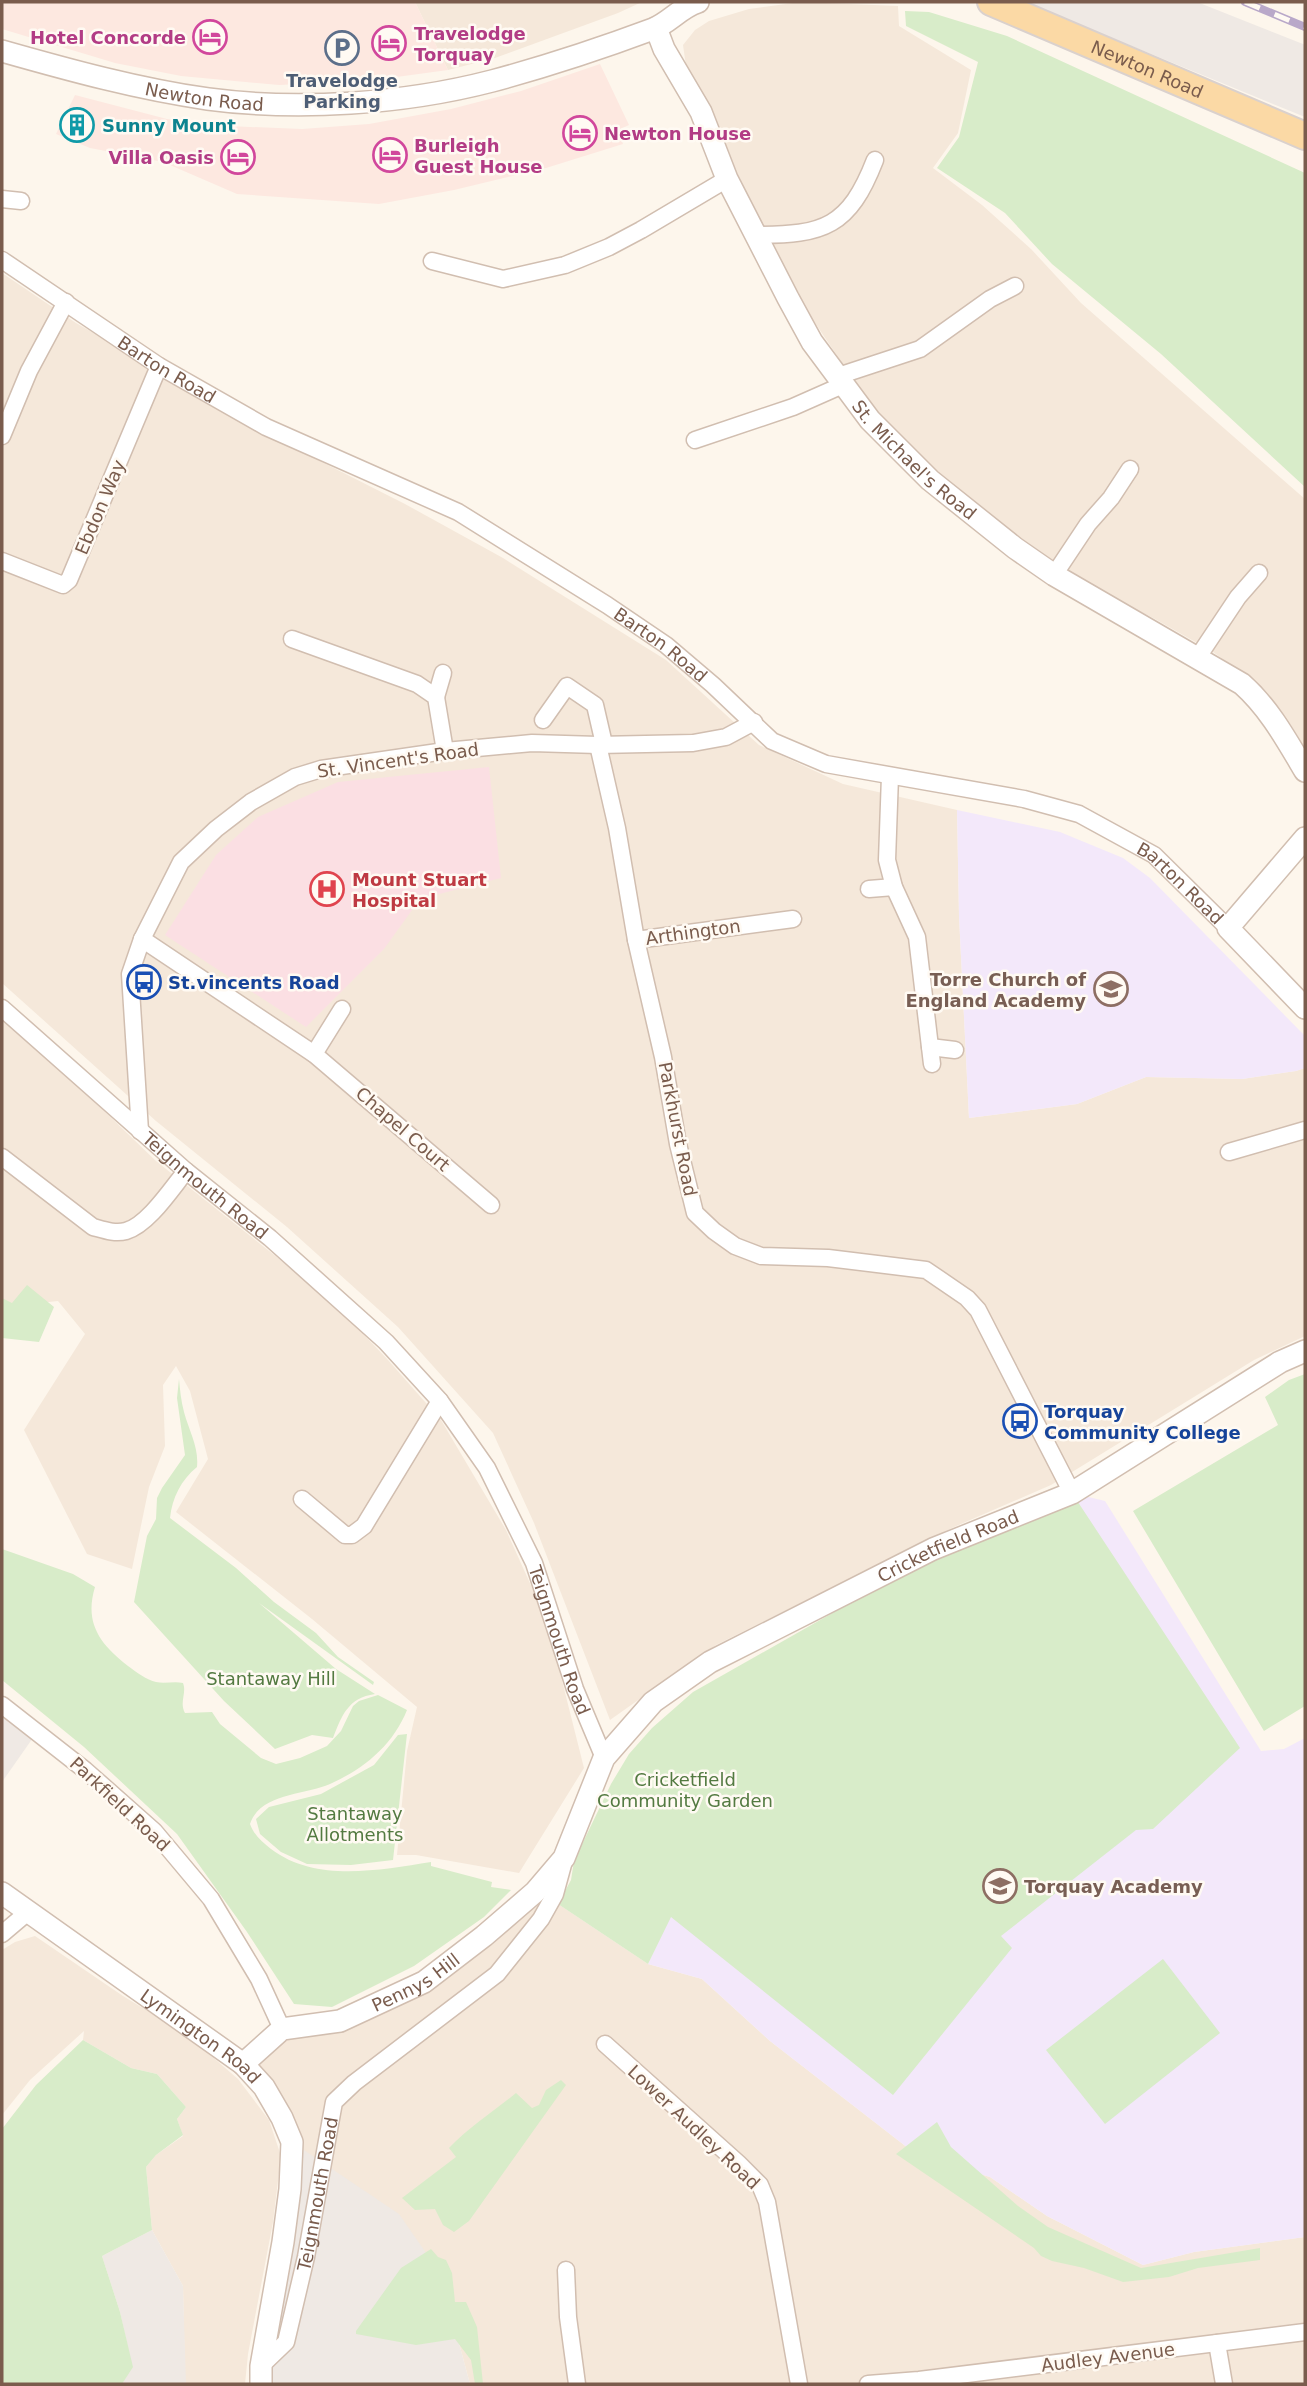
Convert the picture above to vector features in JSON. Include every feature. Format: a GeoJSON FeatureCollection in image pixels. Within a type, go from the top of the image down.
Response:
{"type":"FeatureCollection","features":[{"type":"Feature","properties":{"kind":"main road","name":"Newton Road"},"geometry":{"type":"LineString","coordinates":[[990,2],[1305,136]]}},
{"type":"Feature","properties":{"kind":"street","name":"Newton Road"},"geometry":{"type":"LineString","coordinates":[[2,51],[59,68],[208,99],[315,104],[427,94],[491,81],[663,10],[698,2]]}},
{"type":"Feature","properties":{"kind":"street","name":"St. Michael's Road"},"geometry":{"type":"LineString","coordinates":[[663,10],[664,48],[701,113],[727,178],[769,264],[812,342],[870,420],[929,480],[977,520],[1054,575],[1241,684],[1257,697],[1305,771]]}},
{"type":"Feature","properties":{"kind":"street"},"geometry":{"type":"LineString","coordinates":[[756,235],[793,235],[820,230],[838,220],[867,181],[876,160]]}},
{"type":"Feature","properties":{"kind":"street"},"geometry":{"type":"LineString","coordinates":[[432,261],[503,279],[565,265],[609,247],[727,178]]}},
{"type":"Feature","properties":{"kind":"street"},"geometry":{"type":"LineString","coordinates":[[2,199],[21,201]]}},
{"type":"Feature","properties":{"kind":"street","name":"Barton Road"},"geometry":{"type":"LineString","coordinates":[[2,260],[159,366],[266,427],[458,512],[607,605],[666,645],[772,741],[827,764],[1024,799],[1079,814],[1154,855],[1305,1007]]}},
{"type":"Feature","properties":{"kind":"street"},"geometry":{"type":"LineString","coordinates":[[695,440],[793,407],[842,380],[920,349],[990,299],[1015,286]]}},
{"type":"Feature","properties":{"kind":"street"},"geometry":{"type":"LineString","coordinates":[[2,436],[29,371],[66,302]]}},
{"type":"Feature","properties":{"kind":"street","name":"Ebdon Way"},"geometry":{"type":"LineString","coordinates":[[2,561],[63,585],[69,580],[159,366]]}},
{"type":"Feature","properties":{"kind":"street"},"geometry":{"type":"LineString","coordinates":[[1054,575],[1130,469]]}},
{"type":"Feature","properties":{"kind":"street"},"geometry":{"type":"LineString","coordinates":[[1198,657],[1238,597],[1259,573]]}},
{"type":"Feature","properties":{"kind":"street"},"geometry":{"type":"LineString","coordinates":[[292,639],[417,684],[436,697]]}},
{"type":"Feature","properties":{"kind":"street"},"geometry":{"type":"LineString","coordinates":[[443,673],[436,697],[445,751]]}},
{"type":"Feature","properties":{"kind":"street","name":"Parkhurst Road"},"geometry":{"type":"LineString","coordinates":[[543,720],[567,686],[595,705],[636,940],[695,1213],[735,1246],[761,1256],[828,1258],[926,1270],[967,1298],[978,1310],[1072,1493]]}},
{"type":"Feature","properties":{"kind":"street","name":"St. Vincent's Road"},"geometry":{"type":"LineString","coordinates":[[140,1131],[130,974],[142,940],[181,862],[216,829],[269,790],[295,777],[321,769],[445,751],[532,743],[693,743],[726,737],[754,722]]}},
{"type":"Feature","properties":{"kind":"street"},"geometry":{"type":"LineString","coordinates":[[890,776],[887,860],[894,887],[918,937],[932,1064]]}},
{"type":"Feature","properties":{"kind":"street"},"geometry":{"type":"LineString","coordinates":[[1228,928],[1305,838]]}},
{"type":"Feature","properties":{"kind":"street"},"geometry":{"type":"LineString","coordinates":[[869,889],[894,887]]}},
{"type":"Feature","properties":{"kind":"street","name":"Arthington"},"geometry":{"type":"LineString","coordinates":[[636,940],[747,916],[793,919]]}},
{"type":"Feature","properties":{"kind":"street","name":"Chapel Court"},"geometry":{"type":"LineString","coordinates":[[142,940],[314,1054],[491,1205]]}},
{"type":"Feature","properties":{"kind":"street","name":"Teignmouth Road"},"geometry":{"type":"LineString","coordinates":[[2,1009],[186,1171],[270,1238],[386,1342],[440,1401],[487,1468],[534,1563],[575,1689],[604,1758],[564,1858],[555,1894],[541,1919],[498,1974],[354,2083],[334,2102],[306,2256],[286,2342],[261,2375]]}},
{"type":"Feature","properties":{"kind":"street"},"geometry":{"type":"LineString","coordinates":[[314,1054],[342,1009]]}},
{"type":"Feature","properties":{"kind":"street"},"geometry":{"type":"LineString","coordinates":[[930,1047],[955,1051]]}},
{"type":"Feature","properties":{"kind":"street"},"geometry":{"type":"LineString","coordinates":[[1229,1152],[1305,1130]]}},
{"type":"Feature","properties":{"kind":"street"},"geometry":{"type":"LineString","coordinates":[[2,1157],[93,1227],[109,1232],[126,1231],[139,1224],[186,1171]]}},
{"type":"Feature","properties":{"kind":"street","name":"Cricketfield Road"},"geometry":{"type":"LineString","coordinates":[[604,1758],[653,1702],[710,1662],[933,1549],[1072,1493],[1280,1362],[1305,1351]]}},
{"type":"Feature","properties":{"kind":"street"},"geometry":{"type":"LineString","coordinates":[[302,1499],[345,1535],[357,1532],[364,1526],[440,1401]]}},
{"type":"Feature","properties":{"kind":"street","name":"Parkfield Road"},"geometry":{"type":"LineString","coordinates":[[2,1705],[85,1770],[154,1831],[211,1899],[259,1979],[282,2029]]}},
{"type":"Feature","properties":{"kind":"street","name":"Pennys Hill"},"geometry":{"type":"LineString","coordinates":[[282,2029],[340,2021],[424,1982],[535,1892],[564,1858]]}},
{"type":"Feature","properties":{"kind":"street","name":"Lymington Road"},"geometry":{"type":"LineString","coordinates":[[2,1893],[243,2064],[264,2087],[292,2141],[290,2189],[282,2242]]}},
{"type":"Feature","properties":{"kind":"street"},"geometry":{"type":"LineString","coordinates":[[2,1934],[28,1912]]}},
{"type":"Feature","properties":{"kind":"street"},"geometry":{"type":"LineString","coordinates":[[243,2064],[282,2029]]}},
{"type":"Feature","properties":{"kind":"street","name":"Lower Audley Road"},"geometry":{"type":"LineString","coordinates":[[605,2044],[760,2185],[767,2202],[799,2384]]}},
{"type":"Feature","properties":{"kind":"street","name":"Teignmouth Road"},"geometry":{"type":"LineString","coordinates":[[261,2375],[282,2242]]}},
{"type":"Feature","properties":{"kind":"street"},"geometry":{"type":"LineString","coordinates":[[566,2270],[568,2318],[577,2384]]}},
{"type":"Feature","properties":{"kind":"street","name":"Audley Avenue"},"geometry":{"type":"LineString","coordinates":[[868,2384],[1305,2332]]}},
{"type":"Feature","properties":{"kind":"street"},"geometry":{"type":"LineString","coordinates":[[1217,2343],[1224,2384]]}},
{"type":"Feature","properties":{"kind":"shaded area"},"geometry":{"type":"Polygon","coordinates":[[[2,2],[415,2],[448,70],[367,81],[279,85],[181,76],[115,63],[2,29],[2,2]]]}},
{"type":"Feature","properties":{"kind":"shaded area"},"geometry":{"type":"Polygon","coordinates":[[[415,2],[642,2],[495,58],[448,70],[415,2]]]}},
{"type":"Feature","properties":{"kind":"shaded area"},"geometry":{"type":"Polygon","coordinates":[[[800,2],[898,6],[899,26],[971,70],[958,133],[933,168],[982,205],[1031,249],[1081,303],[1305,499],[1305,749],[1291,725],[1248,677],[1213,652],[1092,587],[1047,558],[916,457],[883,420],[842,363],[795,293],[774,254],[729,155],[687,73],[683,45],[695,30],[709,21],[749,9],[800,2]]]}},
{"type":"Feature","properties":{"kind":"shaded area"},"geometry":{"type":"Polygon","coordinates":[[[1024,2],[1197,2],[1303,44],[1305,117],[1024,2]]]}},
{"type":"Feature","properties":{"kind":"shaded area"},"geometry":{"type":"Polygon","coordinates":[[[600,64],[629,125],[618,130],[623,144],[546,168],[454,190],[379,204],[237,194],[163,162],[90,148],[56,134],[75,95],[167,119],[227,126],[302,129],[369,124],[451,109],[521,91],[600,64]]]}},
{"type":"Feature","properties":{"kind":"shaded area"},"geometry":{"type":"Polygon","coordinates":[[[2,273],[76,323],[314,458],[503,558],[666,660],[759,745],[843,784],[957,810],[959,916],[969,1118],[1077,1104],[1146,1077],[1242,1079],[1305,1068],[1305,1336],[1254,1360],[1051,1485],[954,1527],[716,1645],[610,1720],[534,1523],[493,1433],[398,1327],[287,1227],[156,1121],[2,983],[2,273]]]}},
{"type":"Feature","properties":{"kind":"shaded area","name":"Mount Stuart Hospital"},"geometry":{"type":"Polygon","coordinates":[[[489,767],[501,878],[420,899],[384,949],[306,1027],[165,935],[216,855],[258,817],[338,782],[489,767]]]}},
{"type":"Feature","properties":{"kind":"shaded area","name":"Torre Church of England Academy"},"geometry":{"type":"Polygon","coordinates":[[[957,810],[1060,832],[1123,858],[1150,878],[1305,1036],[1305,1068],[1242,1079],[1146,1077],[1077,1104],[969,1118],[959,916],[957,810]]]}},
{"type":"Feature","properties":{"kind":"shaded area"},"geometry":{"type":"Polygon","coordinates":[[[2,1018],[72,1080],[156,1161],[278,1258],[348,1318],[441,1420],[506,1530],[547,1621],[584,1768],[519,1873],[416,1855],[397,1855],[407,1751],[417,1707],[312,1619],[176,1512],[208,1459],[190,1391],[176,1366],[163,1385],[165,1446],[149,1487],[132,1569],[87,1554],[24,1430],[85,1334],[58,1301],[20,1305],[2,1322],[2,1018]]]}},
{"type":"Feature","properties":{"kind":"shaded area","name":"Torquay Academy"},"geometry":{"type":"Polygon","coordinates":[[[1072,1493],[1105,1501],[1261,1751],[1284,1749],[1305,1738],[1305,2237],[1194,2252],[1143,2265],[1047,2216],[990,2177],[917,2155],[770,2041],[702,1979],[648,1964],[670,1917],[1072,1493]]]}},
{"type":"Feature","properties":{"kind":"shaded area"},"geometry":{"type":"Polygon","coordinates":[[[2,1704],[37,1732],[2,1782],[2,1704]]]}},
{"type":"Feature","properties":{"kind":"shaded area"},"geometry":{"type":"Polygon","coordinates":[[[535,1892],[558,1904],[648,1964],[702,1979],[770,2041],[917,2155],[990,2177],[1047,2216],[1143,2265],[1194,2252],[1305,2237],[1305,2384],[470,2384],[440,2273],[292,2142],[243,2064],[282,2029],[424,1982],[535,1892]]]}},
{"type":"Feature","properties":{"kind":"shaded area"},"geometry":{"type":"Polygon","coordinates":[[[35,1936],[123,1996],[187,2035],[238,2079],[269,2120],[281,2156],[273,2222],[248,2354],[245,2384],[185,2383],[183,2286],[152,2230],[146,2167],[156,2155],[183,2136],[177,2119],[186,2107],[157,2074],[131,2068],[83,2040],[84,2031],[30,2080],[2,2115],[2,1950],[15,1942],[35,1936]]]}},
{"type":"Feature","properties":{"kind":"shaded area"},"geometry":{"type":"Polygon","coordinates":[[[292,2142],[399,2214],[440,2273],[470,2384],[261,2384],[292,2142]]]}},
{"type":"Feature","properties":{"kind":"shaded area"},"geometry":{"type":"Polygon","coordinates":[[[152,2230],[183,2286],[186,2384],[122,2384],[132,2366],[120,2312],[102,2256],[152,2230]]]}},
{"type":"Feature","properties":{"kind":"green space"},"geometry":{"type":"Polygon","coordinates":[[[905,11],[929,12],[1007,36],[1305,173],[1305,487],[1161,354],[1052,264],[1005,213],[937,168],[959,137],[978,62],[906,26],[905,11]]]}},
{"type":"Feature","properties":{"kind":"green space"},"geometry":{"type":"Polygon","coordinates":[[[27,1285],[54,1307],[39,1342],[2,1338],[2,1298],[12,1303],[27,1285]]]}},
{"type":"Feature","properties":{"kind":"green space"},"geometry":{"type":"Polygon","coordinates":[[[1305,1374],[1305,1706],[1264,1731],[1133,1511],[1278,1425],[1265,1397],[1289,1380],[1305,1374]]]}},
{"type":"Feature","properties":{"kind":"green space","name":"Stantaway Hill"},"geometry":{"type":"Polygon","coordinates":[[[179,1379],[183,1408],[197,1453],[197,1467],[178,1490],[170,1518],[316,1633],[338,1657],[374,1682],[373,1685],[259,1603],[336,1669],[375,1694],[358,1699],[347,1709],[333,1738],[312,1735],[275,1749],[224,1701],[134,1602],[147,1536],[156,1519],[157,1498],[185,1455],[177,1398],[179,1379]]]}},
{"type":"Feature","properties":{"kind":"green space","name":"Cricketfield Community Garden"},"geometry":{"type":"Polygon","coordinates":[[[1072,1493],[1240,1748],[1153,1829],[1136,1830],[1001,1936],[1012,1948],[893,2095],[671,1917],[648,1964],[558,1904],[571,1880],[574,1861],[611,1784],[629,1754],[652,1728],[693,1692],[910,1569],[1072,1493]]]}},
{"type":"Feature","properties":{"kind":"green space"},"geometry":{"type":"Polygon","coordinates":[[[2,1549],[73,1574],[95,1587],[92,1600],[93,1622],[109,1649],[149,1680],[159,1683],[183,1683],[185,1713],[212,1712],[220,1724],[261,1758],[276,1764],[300,1758],[327,1746],[341,1731],[353,1706],[359,1701],[378,1695],[407,1710],[394,1734],[366,1763],[330,1784],[273,1801],[255,1814],[250,1824],[259,1838],[271,1849],[308,1867],[328,1870],[369,1870],[431,1862],[431,1866],[492,1882],[491,1887],[511,1890],[484,1917],[414,1966],[332,2007],[294,2004],[247,1932],[177,1834],[84,1747],[2,1680],[2,1549]]]}},
{"type":"Feature","properties":{"kind":"green space","name":"Stantaway Allotments"},"geometry":{"type":"Polygon","coordinates":[[[407,1734],[393,1860],[351,1865],[307,1864],[281,1852],[260,1834],[256,1819],[269,1807],[321,1794],[374,1765],[398,1735],[407,1734]]]}},
{"type":"Feature","properties":{"kind":"green space"},"geometry":{"type":"Polygon","coordinates":[[[1163,1959],[1220,2033],[1105,2124],[1046,2050],[1163,1959]]]}},
{"type":"Feature","properties":{"kind":"green space"},"geometry":{"type":"Polygon","coordinates":[[[83,2040],[131,2068],[157,2074],[186,2107],[177,2119],[183,2135],[156,2155],[146,2167],[152,2230],[102,2256],[120,2312],[133,2367],[122,2384],[2,2384],[2,2129],[36,2085],[83,2040]]]}},
{"type":"Feature","properties":{"kind":"green space"},"geometry":{"type":"Polygon","coordinates":[[[561,2080],[566,2085],[469,2221],[454,2232],[443,2225],[435,2209],[415,2210],[402,2198],[456,2157],[449,2148],[516,2093],[532,2108],[539,2105],[546,2090],[561,2080]]]}},
{"type":"Feature","properties":{"kind":"green space"},"geometry":{"type":"Polygon","coordinates":[[[937,2122],[951,2147],[1018,2206],[1048,2227],[1141,2268],[1260,2248],[1260,2260],[1198,2268],[1169,2277],[1123,2282],[1084,2268],[1052,2261],[896,2154],[937,2122]]]}},
{"type":"Feature","properties":{"kind":"green space"},"geometry":{"type":"Polygon","coordinates":[[[431,2249],[438,2257],[446,2260],[452,2273],[455,2302],[466,2302],[477,2327],[483,2384],[475,2384],[471,2360],[455,2339],[416,2345],[356,2334],[401,2268],[431,2249]]]}},
{"type":"Feature","properties":{"kind":"railway"},"geometry":{"type":"LineString","coordinates":[[1245,2],[1305,27]]}},
{"type":"Feature","properties":{"kind":"place","name":"Hotel Concorde"},"geometry":{"type":"Point","coordinates":[210,37]}},
{"type":"Feature","properties":{"kind":"place","name":"Travelodge Torquay"},"geometry":{"type":"Point","coordinates":[389,43]}},
{"type":"Feature","properties":{"kind":"place","name":"Travelodge Parking"},"geometry":{"type":"Point","coordinates":[342,48]}},
{"type":"Feature","properties":{"kind":"place","name":"Sunny Mount"},"geometry":{"type":"Point","coordinates":[77,125]}},
{"type":"Feature","properties":{"kind":"place","name":"Newton House"},"geometry":{"type":"Point","coordinates":[580,133]}},
{"type":"Feature","properties":{"kind":"place","name":"Burleigh Guest House"},"geometry":{"type":"Point","coordinates":[390,155]}},
{"type":"Feature","properties":{"kind":"place","name":"Villa Oasis"},"geometry":{"type":"Point","coordinates":[238,157]}},
{"type":"Feature","properties":{"kind":"place","name":"Mount Stuart Hospital"},"geometry":{"type":"Point","coordinates":[327,889]}},
{"type":"Feature","properties":{"kind":"place","name":"St.vincents Road"},"geometry":{"type":"Point","coordinates":[144,982]}},
{"type":"Feature","properties":{"kind":"place","name":"Torre Church of England Academy"},"geometry":{"type":"Point","coordinates":[1111,989]}},
{"type":"Feature","properties":{"kind":"place","name":"Torquay Community College"},"geometry":{"type":"Point","coordinates":[1020,1421]}},
{"type":"Feature","properties":{"kind":"place","name":"Torquay Academy"},"geometry":{"type":"Point","coordinates":[1000,1886]}}]}
